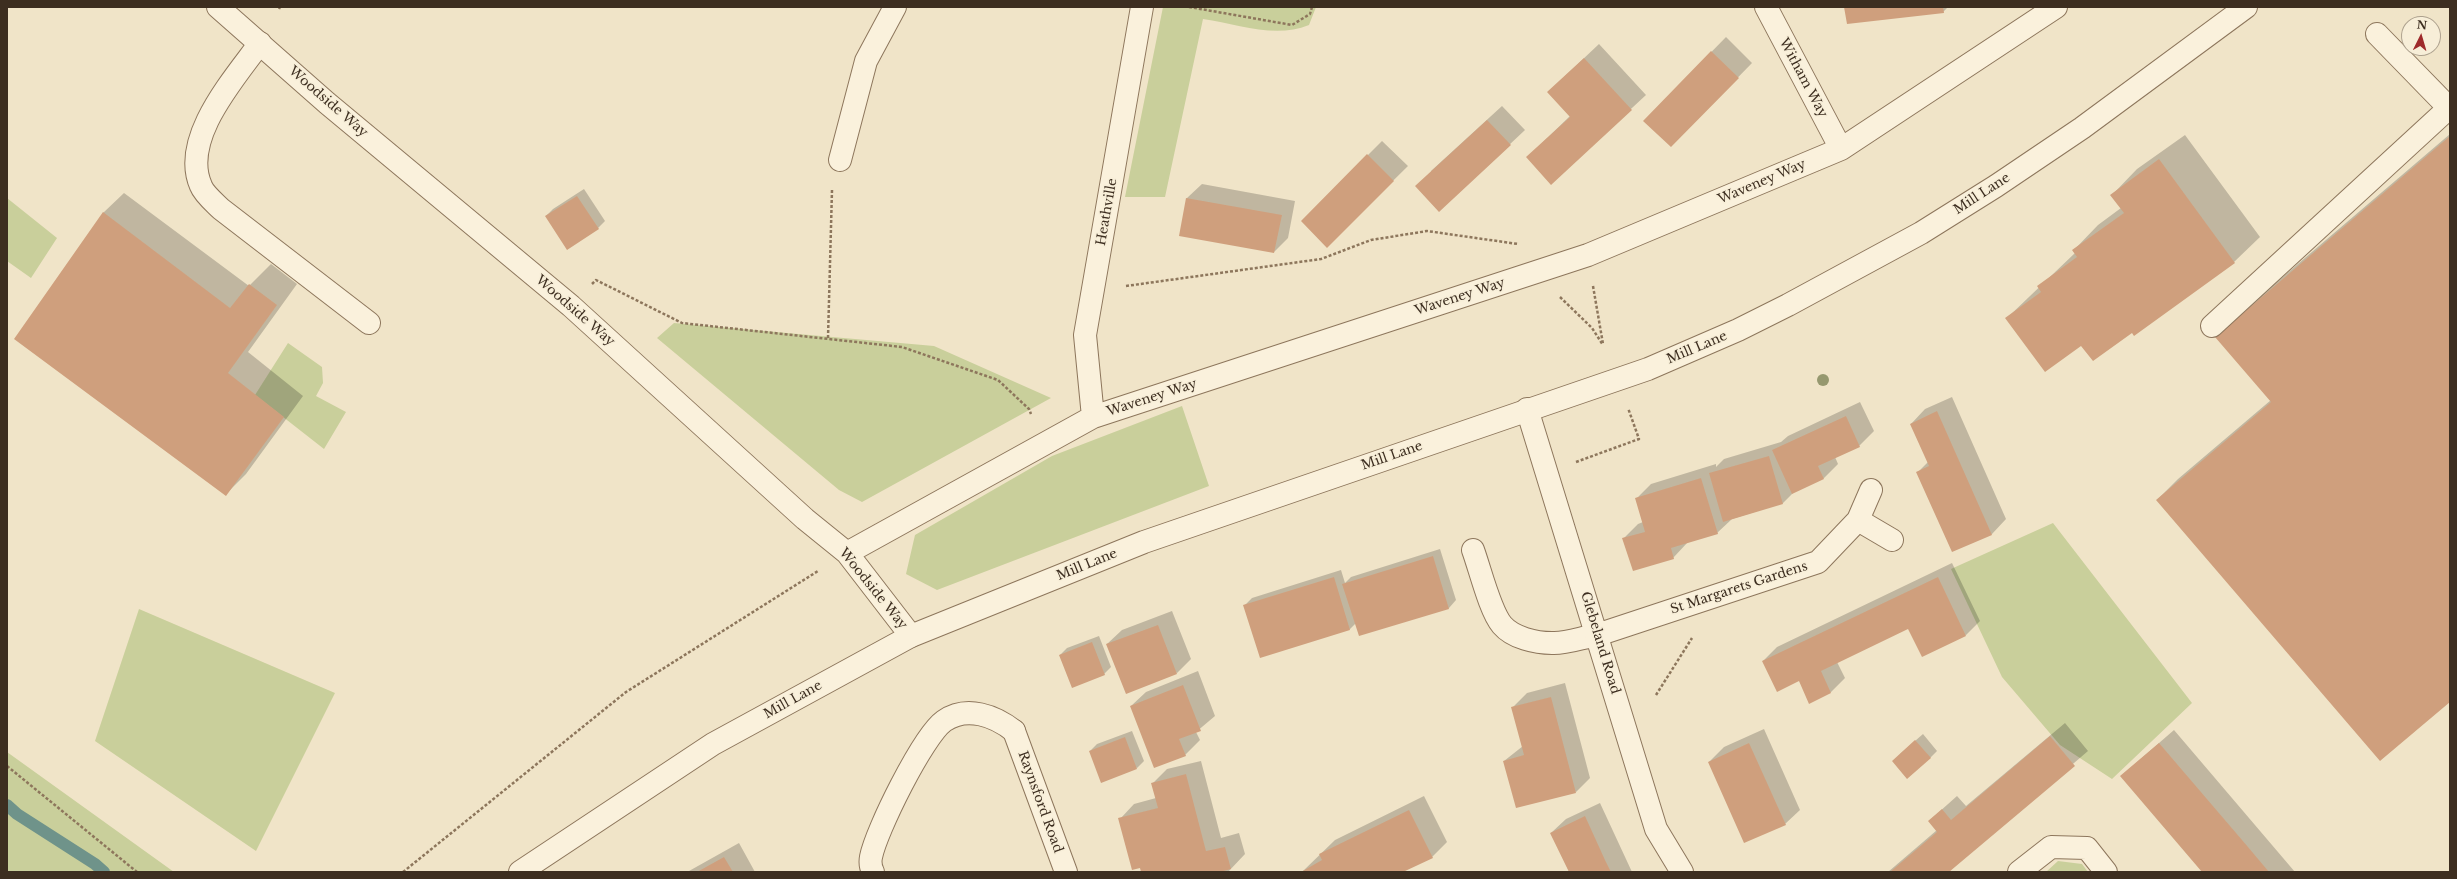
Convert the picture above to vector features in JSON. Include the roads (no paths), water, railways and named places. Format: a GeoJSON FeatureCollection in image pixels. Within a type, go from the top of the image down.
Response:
{"type":"FeatureCollection","features":[{"type":"Feature","properties":{"kind":"street","name":"Woodside Way"},"geometry":{"type":"LineString","coordinates":[[218,7],[327,103],[571,306],[805,518],[847,553],[911,636]]}},
{"type":"Feature","properties":{"kind":"street"},"geometry":{"type":"LineString","coordinates":[[840,160],[866,61],[895,7]]}},
{"type":"Feature","properties":{"kind":"street","name":"Heathville"},"geometry":{"type":"LineString","coordinates":[[1093,417],[1085,335],[1142,7]]}},
{"type":"Feature","properties":{"kind":"street","name":"Witham Way"},"geometry":{"type":"LineString","coordinates":[[1766,7],[1841,149]]}},
{"type":"Feature","properties":{"kind":"street","name":"Waveney Way"},"geometry":{"type":"LineString","coordinates":[[847,553],[1093,417],[1588,256],[1841,149],[2056,7]]}},
{"type":"Feature","properties":{"kind":"street","name":"Mill Lane"},"geometry":{"type":"LineString","coordinates":[[520,872],[713,744],[911,636],[1144,542],[1527,409],[1648,369],[1738,330],[1854,272],[1921,233],[1996,186],[2082,128],[2246,7]]}},
{"type":"Feature","properties":{"kind":"street"},"geometry":{"type":"LineString","coordinates":[[2212,326],[2449,107],[2377,34]]}},
{"type":"Feature","properties":{"kind":"street"},"geometry":{"type":"LineString","coordinates":[[260,43],[219,101],[201,134],[195,163],[201,187],[221,209],[369,323]]}},
{"type":"Feature","properties":{"kind":"street","name":"Glebeland Road"},"geometry":{"type":"LineString","coordinates":[[1527,409],[1548,472],[1656,828],[1682,872]]}},
{"type":"Feature","properties":{"kind":"street","name":"St Margarets Gardens"},"geometry":{"type":"LineString","coordinates":[[1473,550],[1501,624],[1511,632],[1527,639],[1553,644],[1597,634],[1818,562],[1858,520],[1871,490]]}},
{"type":"Feature","properties":{"kind":"street"},"geometry":{"type":"LineString","coordinates":[[1858,520],[1892,540]]}},
{"type":"Feature","properties":{"kind":"street","name":"Raynsford Road"},"geometry":{"type":"LineString","coordinates":[[873,872],[871,858],[878,836],[923,747],[935,730],[944,721],[966,713],[988,716],[1000,720],[1014,732],[1066,872]]}},
{"type":"Feature","properties":{"kind":"street"},"geometry":{"type":"LineString","coordinates":[[2019,872],[2050,847],[2087,848],[2106,872]]}},
{"type":"Feature","properties":{"kind":"waterway"},"geometry":{"type":"LineString","coordinates":[[7,805],[17,814],[95,864],[104,872]]}}]}
